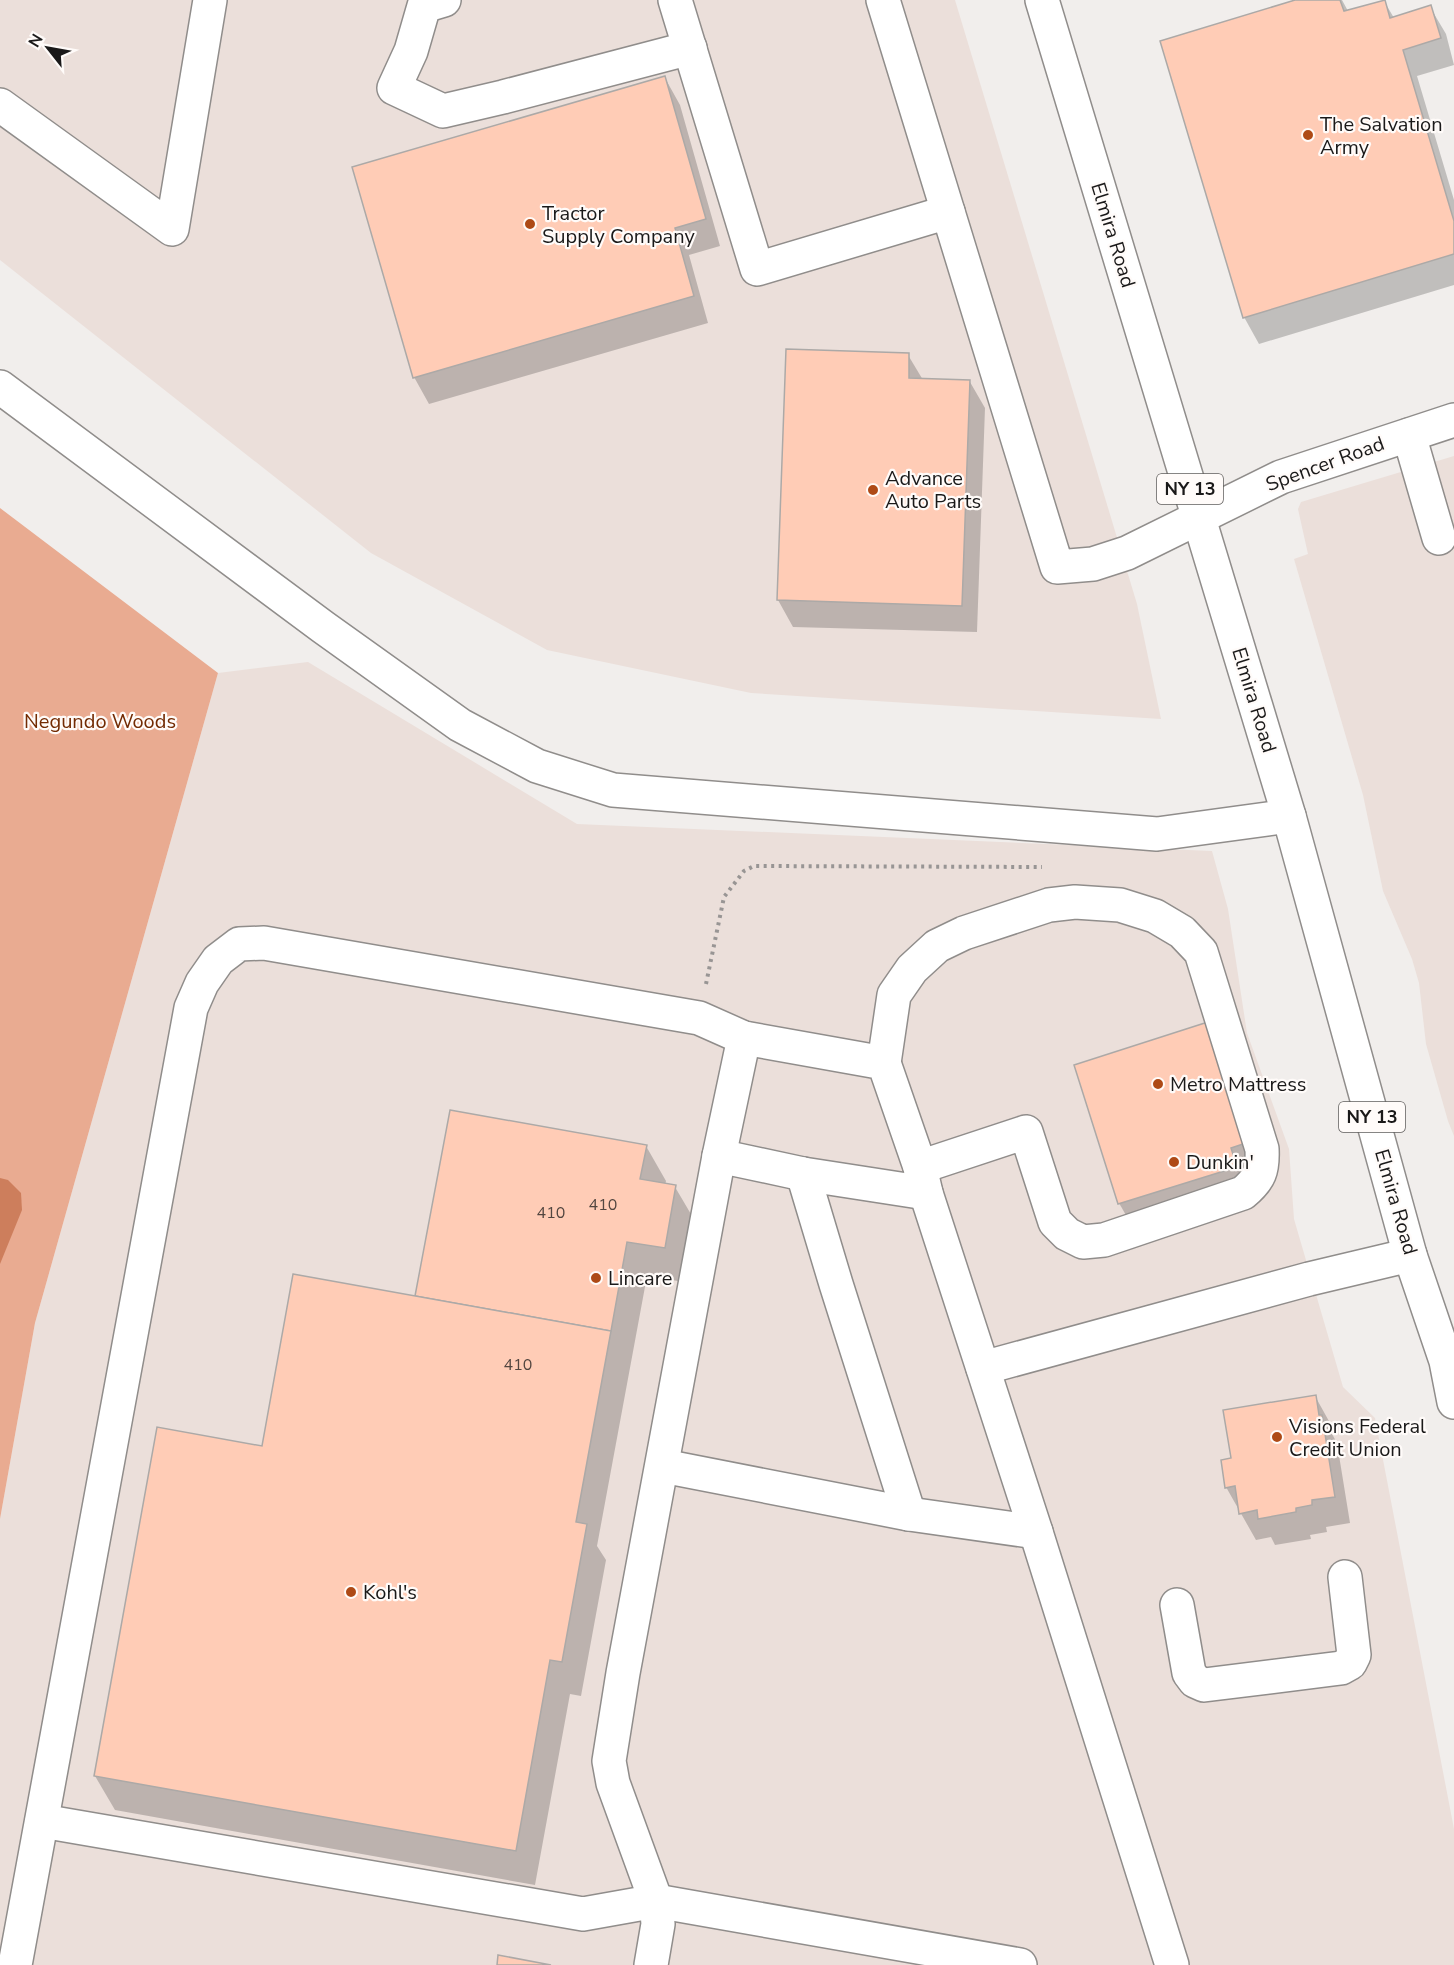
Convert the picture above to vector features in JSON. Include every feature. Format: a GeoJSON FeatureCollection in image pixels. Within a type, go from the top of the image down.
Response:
{"type":"FeatureCollection","features":[{"type":"Feature","properties":{"kind":"main road"},"geometry":{"type":"LineString","coordinates":[[0,105],[172,230],[210,0]]}},
{"type":"Feature","properties":{"kind":"main road"},"geometry":{"type":"LineString","coordinates":[[444,0],[424,6],[411,51],[394,88],[443,111],[690,48]]}},
{"type":"Feature","properties":{"kind":"main road"},"geometry":{"type":"LineString","coordinates":[[675,0],[757,269],[948,212],[884,0]]}},
{"type":"Feature","properties":{"kind":"main road","name":"Elmira Road"},"geometry":{"type":"LineString","coordinates":[[1042,0],[1289,816],[1410,1255],[1446,1361],[1454,1402]]}},
{"type":"Feature","properties":{"kind":"main road","name":"Spencer Road"},"geometry":{"type":"LineString","coordinates":[[948,212],[1057,567],[1093,564],[1127,553],[1281,477],[1454,420]]}},
{"type":"Feature","properties":{"kind":"main road"},"geometry":{"type":"LineString","coordinates":[[0,387],[314,620],[460,725],[537,766],[613,790],[1157,834],[1289,816]]}},
{"type":"Feature","properties":{"kind":"main road"},"geometry":{"type":"LineString","coordinates":[[1409,435],[1439,538]]}},
{"type":"Feature","properties":{"kind":"main road"},"geometry":{"type":"LineString","coordinates":[[719,1156],[803,1174],[923,1180],[1026,1132],[1055,1222],[1067,1234],[1083,1242],[1104,1240],[1243,1193],[1254,1184],[1263,1166],[1262,1149],[1201,952],[1182,932],[1155,916],[1120,905],[1075,902],[1049,905],[964,933],[937,946],[912,969],[894,995],[884,1064],[923,1180],[1036,1532],[1172,1965]]}},
{"type":"Feature","properties":{"kind":"main road"},"geometry":{"type":"LineString","coordinates":[[15,1965],[191,1008],[202,982],[218,960],[239,944],[264,944],[699,1018],[744,1038],[884,1064]]}},
{"type":"Feature","properties":{"kind":"main road"},"geometry":{"type":"LineString","coordinates":[[651,1965],[658,1924],[656,1901],[613,1783],[609,1761],[623,1673],[719,1156],[744,1038]]}},
{"type":"Feature","properties":{"kind":"main road"},"geometry":{"type":"LineString","coordinates":[[803,1174],[909,1514]]}},
{"type":"Feature","properties":{"kind":"main road"},"geometry":{"type":"LineString","coordinates":[[983,1368],[1309,1279],[1410,1255]]}},
{"type":"Feature","properties":{"kind":"main road"},"geometry":{"type":"LineString","coordinates":[[663,1466],[909,1514],[1036,1532]]}},
{"type":"Feature","properties":{"kind":"main road"},"geometry":{"type":"LineString","coordinates":[[1177,1605],[1189,1673],[1195,1682],[1204,1685],[1341,1668],[1350,1663],[1354,1655],[1345,1577]]}},
{"type":"Feature","properties":{"kind":"main road"},"geometry":{"type":"LineString","coordinates":[[42,1821],[583,1914],[656,1901],[1020,1965]]}},
{"type":"Feature","properties":{"kind":"path"},"geometry":{"type":"LineString","coordinates":[[699,1018],[724,897],[744,871],[754,866],[1052,867]]}},
{"type":"Feature","properties":{"kind":"shaded area"},"geometry":{"type":"Polygon","coordinates":[[[0,0],[955,0],[1137,604],[1161,719],[751,693],[547,650],[371,553],[0,260],[0,0]]]}},
{"type":"Feature","properties":{"kind":"shaded area"},"geometry":{"type":"Polygon","coordinates":[[[1454,456],[1454,1136],[1426,1044],[1419,983],[1412,959],[1383,891],[1363,795],[1294,559],[1308,554],[1298,509],[1301,502],[1454,456]]]}},
{"type":"Feature","properties":{"kind":"shaded area"},"geometry":{"type":"Polygon","coordinates":[[[308,662],[577,824],[1212,851],[1228,909],[1247,1033],[1289,1149],[1294,1219],[1343,1387],[1375,1418],[1454,1829],[1454,1965],[0,1965],[0,1519],[35,1323],[218,673],[308,662]]]}},
{"type":"Feature","properties":{"kind":"shaded area"},"geometry":{"type":"Polygon","coordinates":[[[0,1178],[8,1180],[21,1193],[22,1210],[0,1264],[0,1178]]]}},
{"type":"Feature","properties":{"kind":"green space","name":"Negundo Woods"},"geometry":{"type":"Polygon","coordinates":[[[0,508],[218,673],[35,1323],[0,1519],[0,508]]]}},
{"type":"Feature","properties":{"kind":"building","name":"The Salvation Army"},"geometry":{"type":"Polygon","coordinates":[[[1295,0],[1340,0],[1344,11],[1385,0],[1390,18],[1431,5],[1441,38],[1403,50],[1454,221],[1454,254],[1243,318],[1160,41],[1295,0]]]}},
{"type":"Feature","properties":{"kind":"building","name":"Tractor Supply Company"},"geometry":{"type":"Polygon","coordinates":[[[665,76],[706,219],[675,228],[694,296],[413,378],[352,167],[665,76]]]}},
{"type":"Feature","properties":{"kind":"building","name":"Advance Auto Parts"},"geometry":{"type":"Polygon","coordinates":[[[786,349],[909,353],[909,378],[970,380],[962,606],[777,600],[786,349]]]}},
{"type":"Feature","properties":{"kind":"building"},"geometry":{"type":"Polygon","coordinates":[[[1211,1021],[1249,1142],[1231,1148],[1237,1167],[1118,1204],[1074,1065],[1211,1021]]]}},
{"type":"Feature","properties":{"kind":"building"},"geometry":{"type":"Polygon","coordinates":[[[450,1110],[647,1145],[640,1179],[676,1185],[665,1248],[627,1242],[611,1331],[415,1296],[450,1110]]]}},
{"type":"Feature","properties":{"kind":"building","name":"Kohl's"},"geometry":{"type":"Polygon","coordinates":[[[293,1274],[611,1331],[576,1522],[587,1524],[562,1662],[550,1660],[516,1851],[94,1776],[157,1427],[262,1446],[293,1274]]]}},
{"type":"Feature","properties":{"kind":"building","name":"Visions Federal Credit Union"},"geometry":{"type":"Polygon","coordinates":[[[1316,1395],[1319,1415],[1322,1415],[1335,1497],[1312,1500],[1312,1505],[1296,1508],[1296,1512],[1258,1519],[1257,1510],[1239,1514],[1235,1486],[1225,1488],[1221,1460],[1231,1458],[1223,1410],[1316,1395]]]}},
{"type":"Feature","properties":{"kind":"building"},"geometry":{"type":"Polygon","coordinates":[[[498,1955],[551,1965],[497,1965],[498,1955]]]}},
{"type":"Feature","properties":{"kind":"place","name":"The Salvation Army"},"geometry":{"type":"Point","coordinates":[1308,135]}},
{"type":"Feature","properties":{"kind":"place","name":"Tractor Supply Company"},"geometry":{"type":"Point","coordinates":[530,224]}},
{"type":"Feature","properties":{"kind":"place","name":"Advance Auto Parts"},"geometry":{"type":"Point","coordinates":[873,490]}},
{"type":"Feature","properties":{"kind":"place","name":"Metro Mattress"},"geometry":{"type":"Point","coordinates":[1158,1084]}},
{"type":"Feature","properties":{"kind":"place","name":"Dunkin'"},"geometry":{"type":"Point","coordinates":[1174,1162]}},
{"type":"Feature","properties":{"kind":"place","name":"Lincare"},"geometry":{"type":"Point","coordinates":[596,1278]}},
{"type":"Feature","properties":{"kind":"place","name":"Visions Federal Credit Union"},"geometry":{"type":"Point","coordinates":[1277,1437]}},
{"type":"Feature","properties":{"kind":"place","name":"Kohl's"},"geometry":{"type":"Point","coordinates":[351,1592]}}]}
